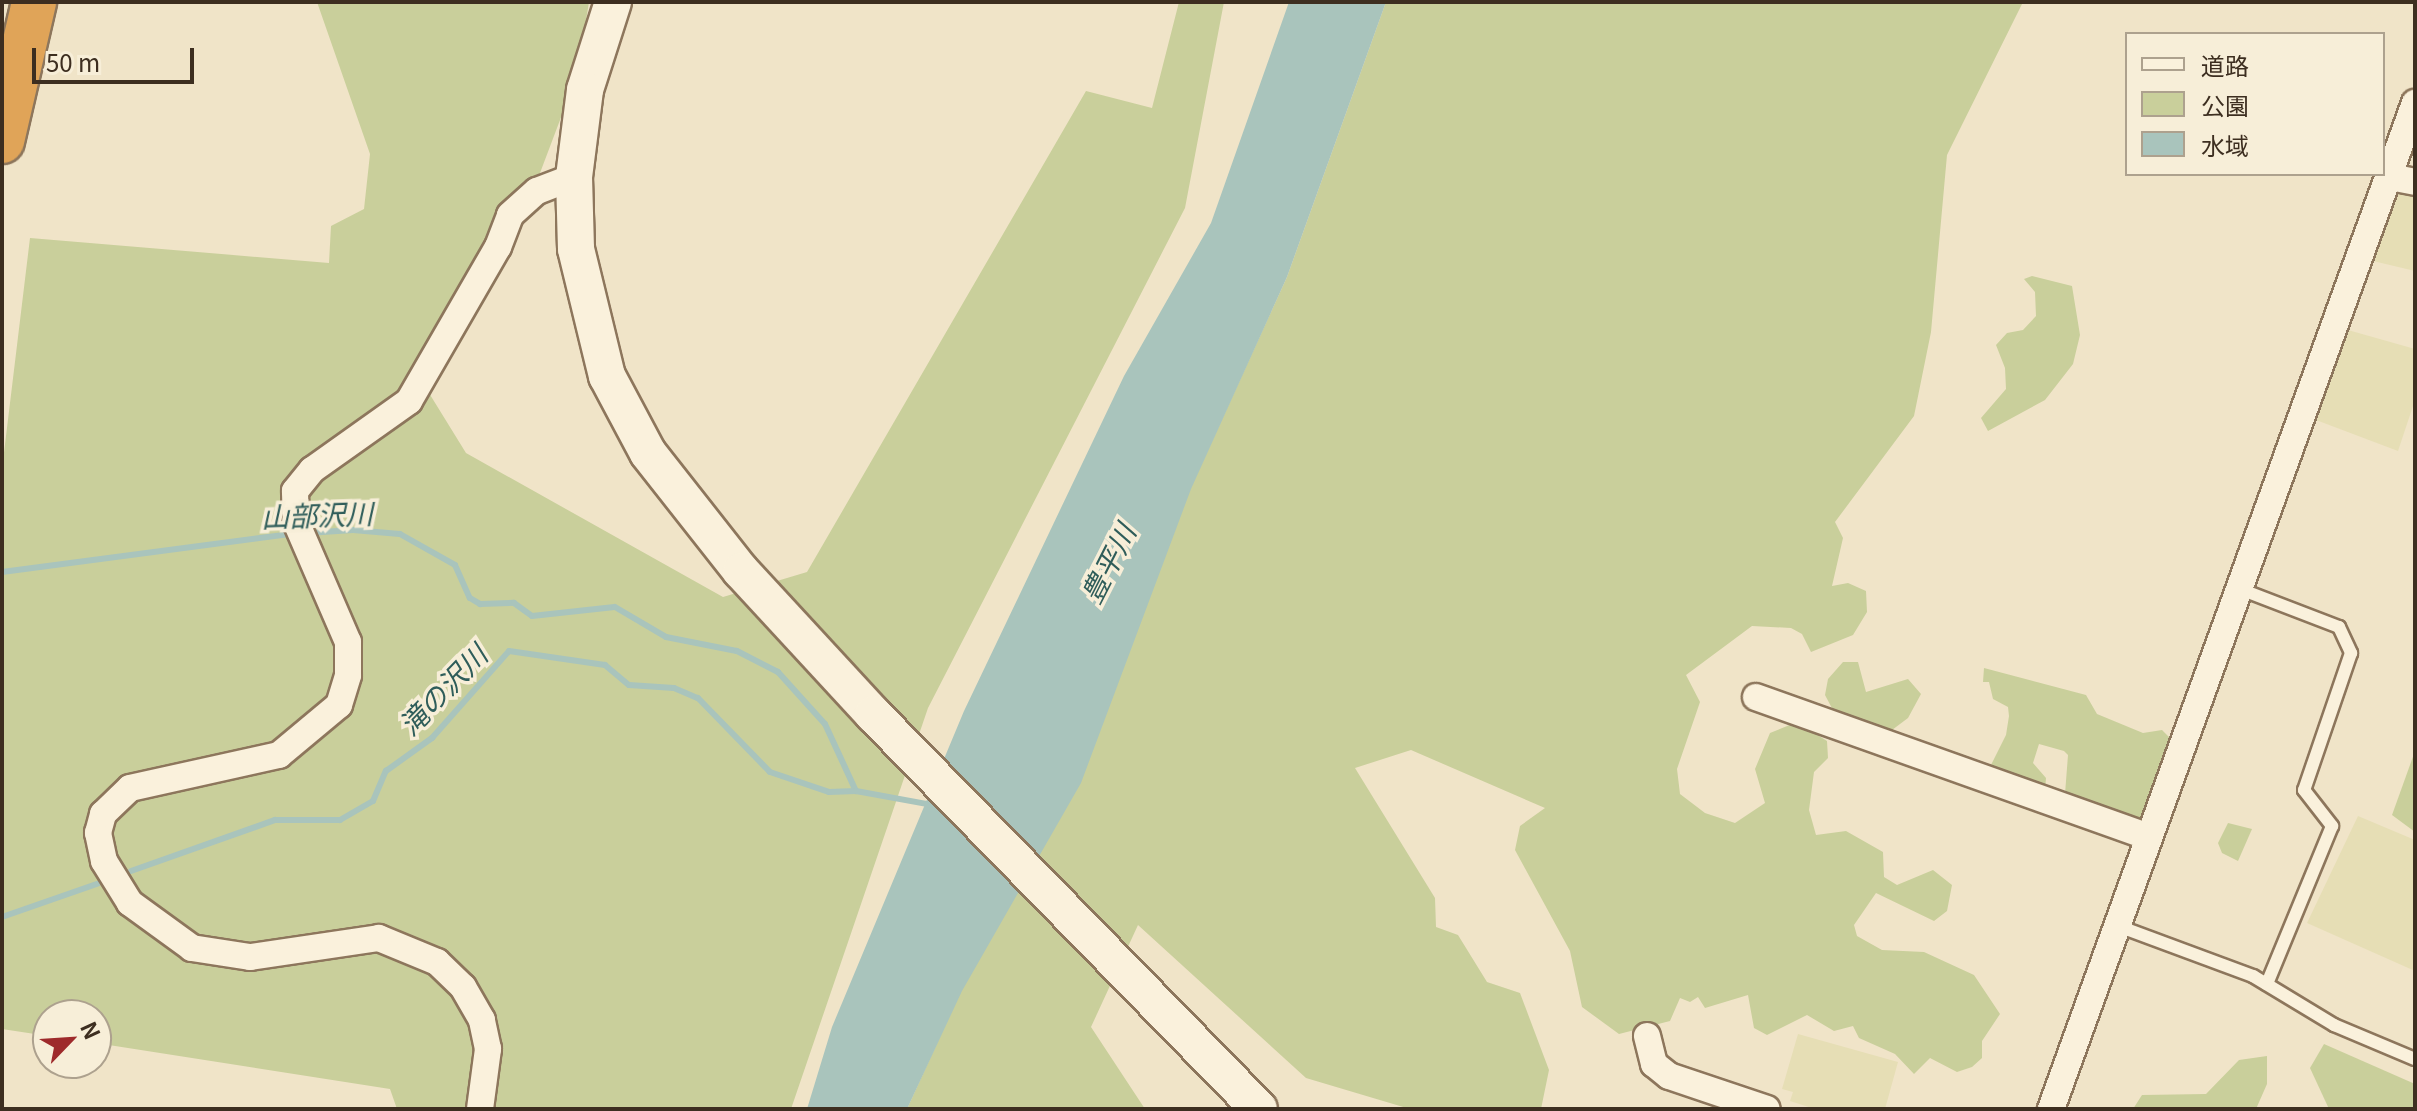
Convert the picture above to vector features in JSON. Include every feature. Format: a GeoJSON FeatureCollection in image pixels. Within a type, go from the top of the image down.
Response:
{"type":"FeatureCollection","features":[{"type":"Feature","properties":{"kind":"highway"},"geometry":{"type":"LineString","coordinates":[[2,141],[34,2]]}},
{"type":"Feature","properties":{"kind":"street"},"geometry":{"type":"LineString","coordinates":[[613,2],[585,90],[574,177],[583,292],[598,350],[624,412],[690,510],[873,714],[1135,978],[1254,1107]]}},
{"type":"Feature","properties":{"kind":"street"},"geometry":{"type":"LineString","coordinates":[[2051,1109],[2240,589],[2402,180],[2415,103]]}},
{"type":"Feature","properties":{"kind":"street"},"geometry":{"type":"LineString","coordinates":[[480,1109],[488,1049],[482,1020],[463,987],[437,962],[379,938],[250,957],[192,948],[130,903],[104,861],[98,833],[103,814],[130,788],[279,755],[339,705],[348,675],[348,642],[299,530],[295,491],[312,470],[409,401],[469,300],[510,215],[537,191],[574,177]]}},
{"type":"Feature","properties":{"kind":"street"},"geometry":{"type":"LineString","coordinates":[[1756,697],[2149,837]]}},
{"type":"Feature","properties":{"kind":"street"},"geometry":{"type":"LineString","coordinates":[[1647,1036],[1654,1064],[1669,1076],[1767,1109]]}},
{"type":"Feature","properties":{"kind":"lane"},"geometry":{"type":"LineString","coordinates":[[2240,589],[2339,627],[2351,653],[2304,790],[2332,826],[2267,984]]}},
{"type":"Feature","properties":{"kind":"lane"},"geometry":{"type":"LineString","coordinates":[[2118,926],[2267,984],[2334,1025],[2415,1059]]}},
{"type":"Feature","properties":{"kind":"shaded area"},"geometry":{"type":"Polygon","coordinates":[[[2397,193],[2415,197],[2415,271],[2373,261],[2397,193]]]}},
{"type":"Feature","properties":{"kind":"shaded area"},"geometry":{"type":"Polygon","coordinates":[[[2348,330],[2415,349],[2415,400],[2398,451],[2316,420],[2348,330]]]}},
{"type":"Feature","properties":{"kind":"shaded area"},"geometry":{"type":"Polygon","coordinates":[[[2358,816],[2415,840],[2415,971],[2307,923],[2358,816]]]}},
{"type":"Feature","properties":{"kind":"shaded area"},"geometry":{"type":"Polygon","coordinates":[[[1798,1034],[1898,1062],[1885,1109],[1815,1109],[1790,1101],[1793,1092],[1782,1089],[1798,1034]]]}},
{"type":"Feature","properties":{"kind":"green space"},"geometry":{"type":"Polygon","coordinates":[[[317,2],[589,2],[577,75],[540,173],[503,210],[416,372],[466,453],[723,597],[807,572],[1086,91],[1152,108],[1179,2],[1224,2],[1185,208],[928,708],[791,1109],[397,1109],[390,1089],[112,1046],[112,999],[32,999],[32,1034],[2,1029],[2,469],[30,238],[329,263],[331,226],[364,209],[370,154],[317,2]]]}},
{"type":"Feature","properties":{"kind":"green space"},"geometry":{"type":"Polygon","coordinates":[[[1386,2],[2023,2],[1947,155],[1931,332],[1914,416],[1835,522],[1843,538],[1832,586],[1848,583],[1866,591],[1867,612],[1853,635],[1811,652],[1802,634],[1791,628],[1752,626],[1686,675],[1700,702],[1677,769],[1680,794],[1705,813],[1735,823],[1765,803],[1755,769],[1770,733],[1797,722],[1827,741],[1828,758],[1814,772],[1809,810],[1816,835],[1846,831],[1883,852],[1884,877],[1897,885],[1933,870],[1952,885],[1947,911],[1934,921],[1876,893],[1854,925],[1857,936],[1882,950],[1924,952],[1974,975],[2000,1014],[1982,1041],[1982,1058],[1972,1067],[1957,1072],[1930,1058],[1914,1074],[1895,1054],[1859,1038],[1853,1026],[1834,1031],[1807,1015],[1767,1035],[1754,1028],[1748,995],[1705,1008],[1698,997],[1690,1002],[1680,998],[1670,1021],[1619,1034],[1582,1007],[1570,951],[1515,850],[1520,826],[1545,808],[1411,750],[1355,768],[1435,898],[1436,927],[1458,935],[1487,982],[1520,993],[1549,1070],[1541,1109],[1410,1109],[1306,1078],[1138,925],[1091,1027],[1145,1109],[907,1109],[1287,277],[1386,2]]]}},
{"type":"Feature","properties":{"kind":"green space"},"geometry":{"type":"Polygon","coordinates":[[[2032,276],[2072,286],[2080,335],[2073,364],[2045,400],[1988,431],[1981,418],[2006,389],[2005,368],[1996,345],[2007,333],[2023,330],[2036,316],[2035,292],[2024,279],[2032,276]]]}},
{"type":"Feature","properties":{"kind":"green space"},"geometry":{"type":"Polygon","coordinates":[[[1843,662],[1858,662],[1866,692],[1908,679],[1921,694],[1908,718],[1892,730],[1834,712],[1825,695],[1828,679],[1843,662]]]}},
{"type":"Feature","properties":{"kind":"green space"},"geometry":{"type":"Polygon","coordinates":[[[1984,668],[2086,695],[2097,714],[2143,733],[2162,730],[2172,740],[2143,815],[2135,821],[2065,794],[2068,755],[2064,751],[2039,744],[2033,763],[2046,778],[2045,790],[1990,767],[2006,735],[2009,716],[2008,707],[1993,699],[1989,682],[1983,682],[1984,668]]]}},
{"type":"Feature","properties":{"kind":"green space"},"geometry":{"type":"Polygon","coordinates":[[[2415,751],[2415,832],[2392,815],[2415,751]]]}},
{"type":"Feature","properties":{"kind":"green space"},"geometry":{"type":"Polygon","coordinates":[[[2228,823],[2252,829],[2238,861],[2222,853],[2218,843],[2228,823]]]}},
{"type":"Feature","properties":{"kind":"green space"},"geometry":{"type":"Polygon","coordinates":[[[2324,1044],[2415,1084],[2415,1109],[2329,1109],[2310,1068],[2324,1044]]]}},
{"type":"Feature","properties":{"kind":"green space"},"geometry":{"type":"Polygon","coordinates":[[[2267,1056],[2267,1084],[2256,1109],[2133,1109],[2142,1095],[2206,1094],[2239,1060],[2267,1056]]]}},
{"type":"Feature","properties":{"kind":"water","name":"豊平川"},"geometry":{"type":"Polygon","coordinates":[[[1289,2],[1386,2],[1287,277],[1191,489],[1081,783],[962,991],[907,1109],[807,1109],[832,1027],[964,711],[1124,376],[1211,223],[1289,2]]]}},
{"type":"Feature","properties":{"kind":"waterway","name":"山部沢川"},"geometry":{"type":"LineString","coordinates":[[307,533],[353,530],[400,534],[455,565],[470,598],[480,604],[514,603],[532,616],[615,607],[666,637],[737,651],[778,672],[825,724],[856,791]]}},
{"type":"Feature","properties":{"kind":"waterway","name":"山部沢川"},"geometry":{"type":"LineString","coordinates":[[2,572],[292,534]]}},
{"type":"Feature","properties":{"kind":"waterway","name":"滝の沢川"},"geometry":{"type":"LineString","coordinates":[[131,871],[275,820],[340,820],[373,801],[386,771],[432,738],[509,651],[605,665],[629,685],[674,688],[698,698],[770,772],[829,792],[856,791],[932,805]]}},
{"type":"Feature","properties":{"kind":"waterway","name":"滝の沢川"},"geometry":{"type":"LineString","coordinates":[[2,917],[97,884]]}}]}
